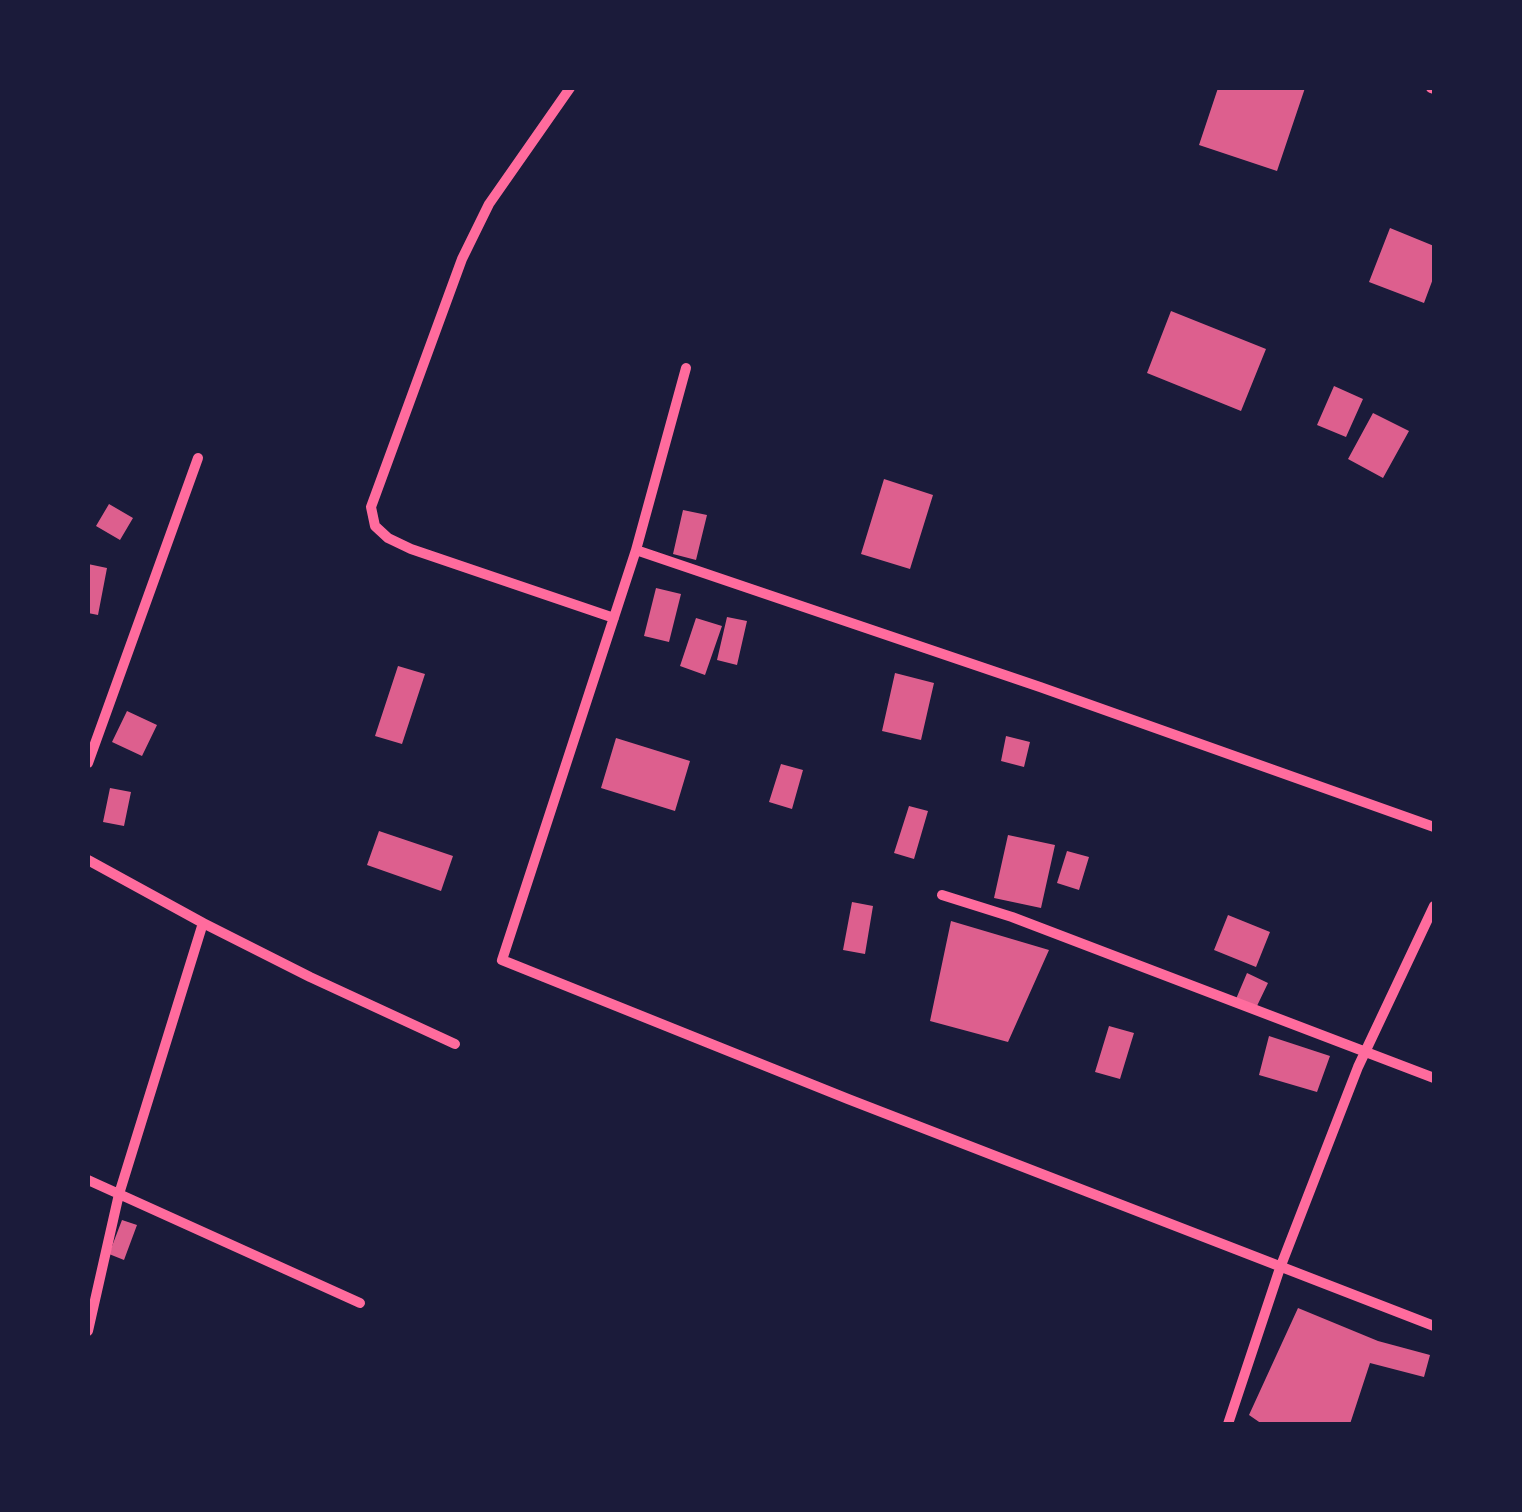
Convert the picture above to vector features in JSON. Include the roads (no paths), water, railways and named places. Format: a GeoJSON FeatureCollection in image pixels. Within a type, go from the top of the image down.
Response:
{"type":"FeatureCollection","features":[{"type":"Feature","properties":{"kind":"street"},"geometry":{"type":"LineString","coordinates":[[570,88],[489,204],[462,259],[371,507],[375,526],[410,549],[614,618]]}},
{"type":"Feature","properties":{"kind":"street"},"geometry":{"type":"LineString","coordinates":[[686,368],[636,550],[502,960],[1434,1326]]}},
{"type":"Feature","properties":{"kind":"street"},"geometry":{"type":"LineString","coordinates":[[88,763],[198,458]]}},
{"type":"Feature","properties":{"kind":"street"},"geometry":{"type":"LineString","coordinates":[[636,550],[1040,686],[1434,827]]}},
{"type":"Feature","properties":{"kind":"street"},"geometry":{"type":"LineString","coordinates":[[88,860],[310,978],[455,1044]]}},
{"type":"Feature","properties":{"kind":"street"},"geometry":{"type":"LineString","coordinates":[[942,895],[1012,916],[1434,1078]]}},
{"type":"Feature","properties":{"kind":"street"},"geometry":{"type":"LineString","coordinates":[[1228,1424],[1280,1268],[1364,1053],[1434,906]]}},
{"type":"Feature","properties":{"kind":"street"},"geometry":{"type":"LineString","coordinates":[[88,1331],[119,1194],[204,923]]}},
{"type":"Feature","properties":{"kind":"street"},"geometry":{"type":"LineString","coordinates":[[88,1180],[360,1303]]}}]}
